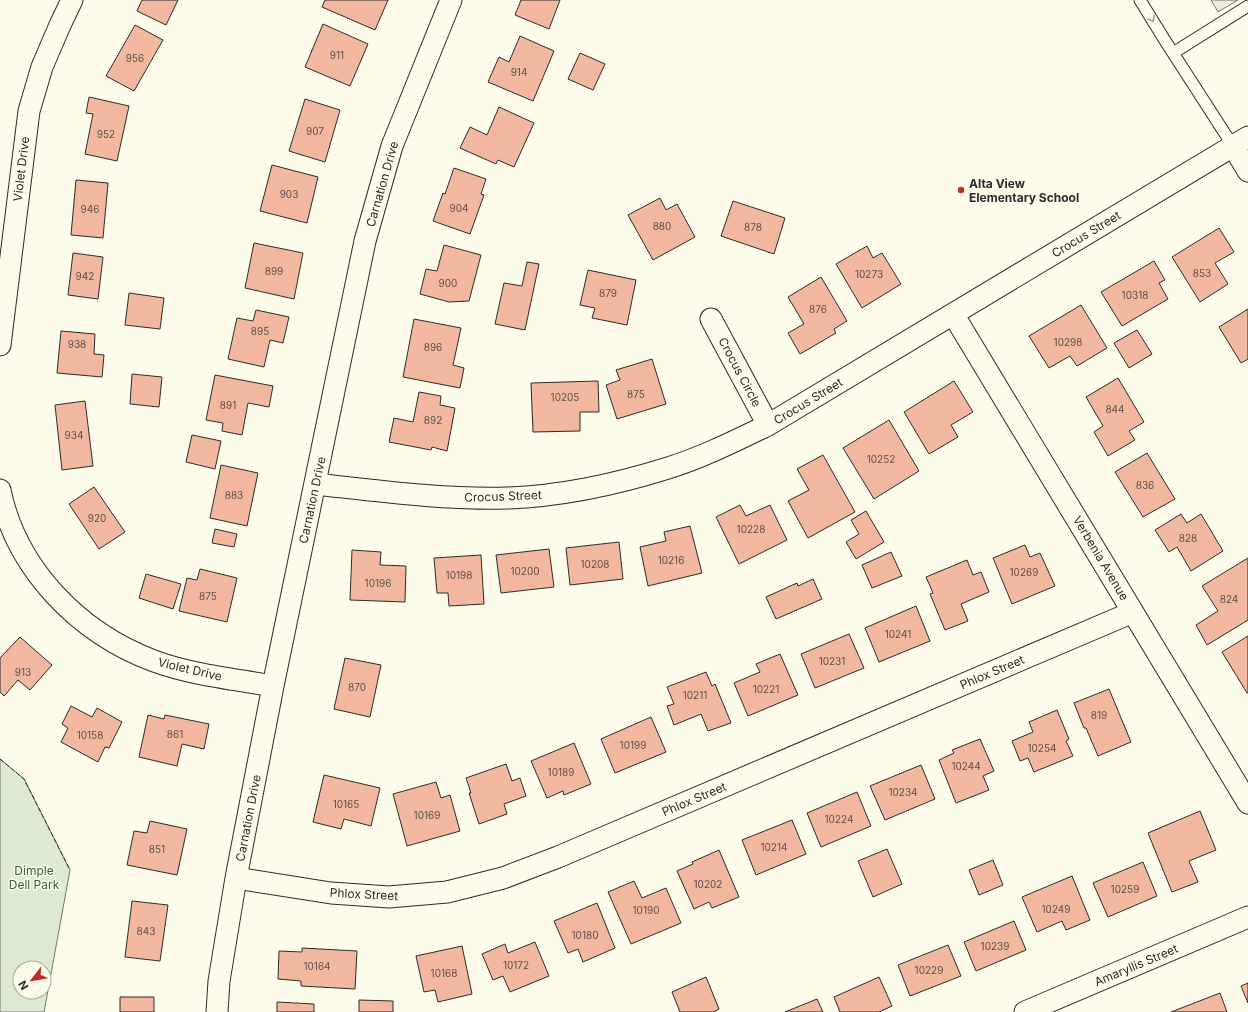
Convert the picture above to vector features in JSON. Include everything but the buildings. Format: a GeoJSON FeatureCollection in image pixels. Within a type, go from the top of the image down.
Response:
{"type":"FeatureCollection","features":[{"type":"Feature","properties":{"kind":"street","name":"Violet Drive"},"geometry":{"type":"LineString","coordinates":[[0,345],[29,110],[42,67],[72,0]]}},
{"type":"Feature","properties":{"kind":"street","name":"Carnation Drive"},"geometry":{"type":"LineString","coordinates":[[217,1012],[218,980],[273,686],[366,241],[392,146],[451,0]]}},
{"type":"Feature","properties":{"kind":"street","name":"Crocus Street"},"geometry":{"type":"LineString","coordinates":[[315,484],[438,497],[508,498],[560,493],[612,483],[668,468],[722,447],[768,425],[1241,142]]}},
{"type":"Feature","properties":{"kind":"street"},"geometry":{"type":"LineString","coordinates":[[1241,142],[1248,171]]}},
{"type":"Feature","properties":{"kind":"street","name":"Verbenia Avenue"},"geometry":{"type":"LineString","coordinates":[[953,314],[1248,803]]}},
{"type":"Feature","properties":{"kind":"street","name":"Crocus Circle"},"geometry":{"type":"LineString","coordinates":[[711,319],[768,425]]}},
{"type":"Feature","properties":{"kind":"street","name":"Violet Drive"},"geometry":{"type":"LineString","coordinates":[[0,490],[4,509],[24,554],[52,593],[84,622],[118,645],[155,661],[185,670],[273,686]]}},
{"type":"Feature","properties":{"kind":"street","name":"Phlox Street"},"geometry":{"type":"LineString","coordinates":[[236,878],[331,892],[389,897],[447,892],[503,878],[558,857],[1133,612]]}},
{"type":"Feature","properties":{"kind":"street","name":"Amaryllis Street"},"geometry":{"type":"LineString","coordinates":[[1025,1012],[1248,917]]}},
{"type":"Feature","properties":{"kind":"lane"},"geometry":{"type":"LineString","coordinates":[[1140,0],[1164,39],[1241,142]]}},
{"type":"Feature","properties":{"kind":"lane"},"geometry":{"type":"LineString","coordinates":[[1174,53],[1248,6]]}},
{"type":"Feature","properties":{"kind":"green space","name":"Dimple Dell Park"},"geometry":{"type":"Polygon","coordinates":[[[0,759],[24,779],[70,870],[52,968],[52,960],[12,960],[12,1000],[46,1000],[44,1012],[0,1012],[0,759]]]}},
{"type":"Feature","properties":{"kind":"shaded area"},"geometry":{"type":"Polygon","coordinates":[[[1211,0],[1238,0],[1218,12],[1211,0]]]}},
{"type":"Feature","properties":{"kind":"fence"},"geometry":{"type":"LineString","coordinates":[[0,759],[24,779],[70,870]]}},
{"type":"Feature","properties":{"kind":"place","name":"Alta View Elementary School"},"geometry":{"type":"Point","coordinates":[961,190]}}]}
